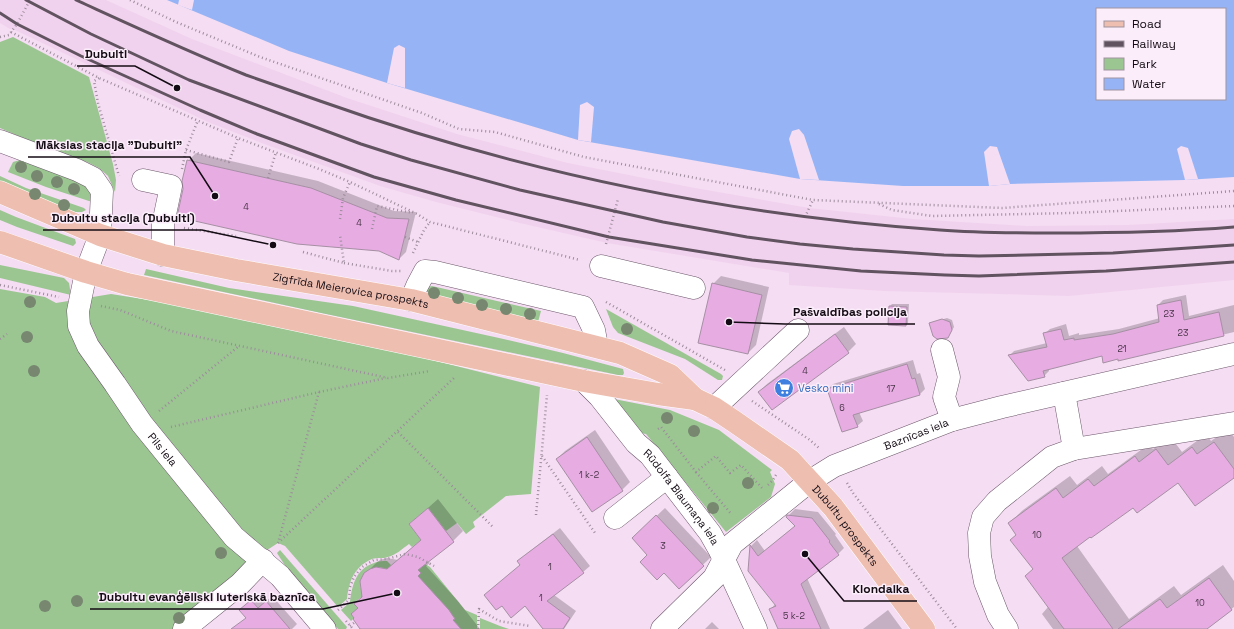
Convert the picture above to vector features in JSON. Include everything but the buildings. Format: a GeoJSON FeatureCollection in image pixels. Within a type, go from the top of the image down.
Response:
{"type":"FeatureCollection","features":[{"type":"Feature","properties":{"kind":"main road","name":"Zigfrīda Meierovica prospekts"},"geometry":{"type":"LineString","coordinates":[[0,192],[100,235],[163,255],[251,273],[411,300],[597,346],[620,353],[670,375],[695,399]]}},
{"type":"Feature","properties":{"kind":"main road","name":"Zigfrīda Meierovica prospekts"},"geometry":{"type":"LineString","coordinates":[[0,242],[86,272],[127,284],[584,381],[695,399],[714,408],[790,460],[810,480]]}},
{"type":"Feature","properties":{"kind":"main road","name":"Dubultu prospekts"},"geometry":{"type":"LineString","coordinates":[[810,480],[833,507],[924,629]]}},
{"type":"Feature","properties":{"kind":"street","name":"Pils iela"},"geometry":{"type":"LineString","coordinates":[[0,141],[77,170],[93,178],[102,192],[100,235],[86,272],[78,311],[79,326],[88,346],[147,429],[234,537],[263,560],[280,576],[325,629]]}},
{"type":"Feature","properties":{"kind":"street"},"geometry":{"type":"LineString","coordinates":[[143,180],[171,186],[163,224],[163,255]]}},
{"type":"Feature","properties":{"kind":"street"},"geometry":{"type":"LineString","coordinates":[[601,266],[694,288]]}},
{"type":"Feature","properties":{"kind":"street"},"geometry":{"type":"LineString","coordinates":[[411,300],[425,271],[435,272],[583,308],[594,330],[597,346]]}},
{"type":"Feature","properties":{"kind":"street"},"geometry":{"type":"LineString","coordinates":[[714,408],[798,330]]}},
{"type":"Feature","properties":{"kind":"street"},"geometry":{"type":"LineString","coordinates":[[942,350],[949,377],[944,397],[952,420]]}},
{"type":"Feature","properties":{"kind":"street","name":"Baznīcas iela"},"geometry":{"type":"LineString","coordinates":[[662,629],[714,578],[732,544],[810,480],[834,466],[952,420],[1002,407],[1234,354]]}},
{"type":"Feature","properties":{"kind":"street","name":"Rūdolfa Blaumaņa iela"},"geometry":{"type":"LineString","coordinates":[[584,381],[599,396],[636,442],[650,454],[710,533],[724,559],[756,629]]}},
{"type":"Feature","properties":{"kind":"street"},"geometry":{"type":"LineString","coordinates":[[1064,393],[1074,449]]}},
{"type":"Feature","properties":{"kind":"street"},"geometry":{"type":"LineString","coordinates":[[1007,629],[998,615],[985,582],[980,556],[979,532],[983,517],[997,501],[1052,457],[1074,449],[1234,423]]}},
{"type":"Feature","properties":{"kind":"street"},"geometry":{"type":"LineString","coordinates":[[615,518],[667,477]]}},
{"type":"Feature","properties":{"kind":"street"},"geometry":{"type":"LineString","coordinates":[[184,629],[240,584],[263,560]]}},
{"type":"Feature","properties":{"kind":"path"},"geometry":{"type":"LineString","coordinates":[[0,37],[9,35],[17,24],[30,0]]}},
{"type":"Feature","properties":{"kind":"path"},"geometry":{"type":"LineString","coordinates":[[130,0],[176,22],[260,57],[422,113],[459,129],[495,132],[584,157],[812,200],[1002,208],[1234,190]]}},
{"type":"Feature","properties":{"kind":"path"},"geometry":{"type":"LineString","coordinates":[[11,32],[99,78],[238,138],[350,182],[417,214],[430,222],[601,266]]}},
{"type":"Feature","properties":{"kind":"path"},"geometry":{"type":"LineString","coordinates":[[99,78],[94,81],[98,103],[117,165],[120,181]]}},
{"type":"Feature","properties":{"kind":"path"},"geometry":{"type":"LineString","coordinates":[[171,186],[180,177],[186,150],[198,120]]}},
{"type":"Feature","properties":{"kind":"path"},"geometry":{"type":"LineString","coordinates":[[186,150],[229,162],[238,138]]}},
{"type":"Feature","properties":{"kind":"path"},"geometry":{"type":"LineString","coordinates":[[268,178],[276,152]]}},
{"type":"Feature","properties":{"kind":"path"},"geometry":{"type":"LineString","coordinates":[[340,219],[343,198],[350,182]]}},
{"type":"Feature","properties":{"kind":"path"},"geometry":{"type":"LineString","coordinates":[[805,217],[812,200]]}},
{"type":"Feature","properties":{"kind":"path"},"geometry":{"type":"LineString","coordinates":[[877,203],[892,210],[932,216],[1071,213],[1234,206]]}},
{"type":"Feature","properties":{"kind":"path"},"geometry":{"type":"LineString","coordinates":[[372,229],[377,206],[417,214]]}},
{"type":"Feature","properties":{"kind":"path"},"geometry":{"type":"LineString","coordinates":[[413,254],[424,230],[430,222]]}},
{"type":"Feature","properties":{"kind":"path"},"geometry":{"type":"LineString","coordinates":[[340,235],[344,263]]}},
{"type":"Feature","properties":{"kind":"path"},"geometry":{"type":"LineString","coordinates":[[405,237],[418,242]]}},
{"type":"Feature","properties":{"kind":"path"},"geometry":{"type":"LineString","coordinates":[[303,252],[344,263],[392,271],[402,271]]}},
{"type":"Feature","properties":{"kind":"path"},"geometry":{"type":"LineString","coordinates":[[606,302],[730,374],[735,389]]}},
{"type":"Feature","properties":{"kind":"path"},"geometry":{"type":"LineString","coordinates":[[132,315],[171,331],[388,378]]}},
{"type":"Feature","properties":{"kind":"path"},"geometry":{"type":"LineString","coordinates":[[0,339],[7,334]]}},
{"type":"Feature","properties":{"kind":"path"},"geometry":{"type":"LineString","coordinates":[[147,429],[239,346]]}},
{"type":"Feature","properties":{"kind":"path"},"geometry":{"type":"LineString","coordinates":[[147,429],[173,426],[319,392],[431,371]]}},
{"type":"Feature","properties":{"kind":"path"},"geometry":{"type":"LineString","coordinates":[[319,392],[278,543],[398,432],[458,374]]}},
{"type":"Feature","properties":{"kind":"path"},"geometry":{"type":"LineString","coordinates":[[536,515],[547,391]]}},
{"type":"Feature","properties":{"kind":"path"},"geometry":{"type":"LineString","coordinates":[[658,428],[661,427],[733,516]]}},
{"type":"Feature","properties":{"kind":"path"},"geometry":{"type":"LineString","coordinates":[[398,432],[493,527]]}},
{"type":"Feature","properties":{"kind":"path"},"geometry":{"type":"LineString","coordinates":[[542,456],[595,533]]}},
{"type":"Feature","properties":{"kind":"path"},"geometry":{"type":"LineString","coordinates":[[696,472],[716,456],[730,473],[741,465],[763,489]]}},
{"type":"Feature","properties":{"kind":"path"},"geometry":{"type":"LineString","coordinates":[[337,611],[349,600],[350,587],[354,577],[362,566],[374,560],[387,559],[405,554],[418,557],[434,566]]}},
{"type":"Feature","properties":{"kind":"path"},"geometry":{"type":"LineString","coordinates":[[478,629],[479,609],[499,621],[530,626]]}},
{"type":"Feature","properties":{"kind":"path"},"geometry":{"type":"LineString","coordinates":[[350,626],[355,622]]}},
{"type":"Feature","properties":{"kind":"shaded area"},"geometry":{"type":"Polygon","coordinates":[[[0,0],[106,0],[192,39],[347,98],[457,134],[568,163],[695,188],[809,208],[913,219],[1027,226],[1128,225],[1234,219],[1234,280],[1069,296],[884,291],[789,285],[789,273],[607,243],[436,202],[380,186],[208,122],[13,29],[10,29],[0,23],[0,0]]]}},
{"type":"Feature","properties":{"kind":"green space"},"geometry":{"type":"Polygon","coordinates":[[[13,37],[89,77],[113,164],[116,180],[115,192],[108,176],[99,168],[87,162],[52,151],[0,128],[0,42],[13,37]]]}},
{"type":"Feature","properties":{"kind":"green space"},"geometry":{"type":"Polygon","coordinates":[[[20,160],[86,184],[91,188],[92,202],[46,187],[8,172],[13,162],[20,160]]]}},
{"type":"Feature","properties":{"kind":"green space"},"geometry":{"type":"Polygon","coordinates":[[[0,176],[26,188],[86,210],[82,212],[75,212],[0,184],[0,176]]]}},
{"type":"Feature","properties":{"kind":"green space"},"geometry":{"type":"Polygon","coordinates":[[[0,210],[75,239],[76,243],[73,246],[0,220],[0,210]]]}},
{"type":"Feature","properties":{"kind":"green space"},"geometry":{"type":"Polygon","coordinates":[[[0,265],[64,278],[69,283],[71,295],[0,278],[0,265]]]}},
{"type":"Feature","properties":{"kind":"green space"},"geometry":{"type":"Polygon","coordinates":[[[146,269],[229,288],[353,306],[563,353],[623,369],[624,373],[623,375],[618,375],[144,275],[146,269]]]}},
{"type":"Feature","properties":{"kind":"green space"},"geometry":{"type":"Polygon","coordinates":[[[432,286],[541,311],[538,322],[427,295],[427,287],[432,286]]]}},
{"type":"Feature","properties":{"kind":"green space"},"geometry":{"type":"Polygon","coordinates":[[[0,289],[45,297],[56,303],[111,294],[268,319],[540,387],[531,494],[506,496],[473,522],[475,527],[466,534],[457,523],[446,531],[428,508],[409,524],[421,540],[412,547],[409,544],[394,555],[386,558],[372,559],[361,566],[351,581],[347,599],[338,607],[285,546],[278,543],[264,552],[173,629],[0,629],[0,289]]]}},
{"type":"Feature","properties":{"kind":"green space"},"geometry":{"type":"Polygon","coordinates":[[[606,309],[721,374],[723,376],[722,380],[718,380],[685,359],[618,333],[613,327],[606,309]]]}},
{"type":"Feature","properties":{"kind":"green space"},"geometry":{"type":"Polygon","coordinates":[[[614,399],[670,410],[719,430],[772,470],[770,472],[775,484],[771,497],[726,532],[646,434],[639,433],[614,399]]]}},
{"type":"Feature","properties":{"kind":"green space"},"geometry":{"type":"Polygon","coordinates":[[[280,550],[347,627],[346,629],[338,629],[293,578],[277,553],[280,550]]]}},
{"type":"Feature","properties":{"kind":"green space"},"geometry":{"type":"Polygon","coordinates":[[[417,559],[430,567],[465,610],[477,615],[477,629],[461,629],[453,620],[455,619],[454,617],[452,618],[416,578],[421,573],[412,563],[417,559]]]}},
{"type":"Feature","properties":{"kind":"green space"},"geometry":{"type":"Polygon","coordinates":[[[387,561],[391,565],[389,573],[384,568],[376,567],[360,582],[361,589],[365,594],[354,603],[358,608],[354,618],[351,621],[341,610],[350,602],[352,590],[359,573],[363,569],[377,562],[387,561]]]}},
{"type":"Feature","properties":{"kind":"green space"},"geometry":{"type":"Polygon","coordinates":[[[480,618],[500,626],[509,629],[480,629],[480,618]]]}},
{"type":"Feature","properties":{"kind":"water"},"geometry":{"type":"Polygon","coordinates":[[[167,0],[1234,0],[1234,177],[1185,180],[1010,184],[989,186],[903,186],[800,179],[578,140],[387,83],[289,51],[167,0]]]}},
{"type":"Feature","properties":{"kind":"pier"},"geometry":{"type":"Polygon","coordinates":[[[179,0],[194,0],[192,10],[178,5],[179,0]]]}},
{"type":"Feature","properties":{"kind":"pier"},"geometry":{"type":"Polygon","coordinates":[[[399,45],[405,48],[405,88],[387,83],[394,48],[399,45]]]}},
{"type":"Feature","properties":{"kind":"pier"},"geometry":{"type":"Polygon","coordinates":[[[587,102],[594,107],[591,142],[578,140],[580,105],[587,102]]]}},
{"type":"Feature","properties":{"kind":"pier"},"geometry":{"type":"Polygon","coordinates":[[[799,129],[804,135],[819,180],[800,179],[789,139],[792,131],[799,129]]]}},
{"type":"Feature","properties":{"kind":"pier"},"geometry":{"type":"Polygon","coordinates":[[[990,146],[997,147],[1010,184],[989,186],[984,152],[990,146]]]}},
{"type":"Feature","properties":{"kind":"pier"},"geometry":{"type":"Polygon","coordinates":[[[1181,146],[1188,148],[1198,179],[1185,180],[1177,149],[1181,146]]]}},
{"type":"Feature","properties":{"kind":"railway"},"geometry":{"type":"LineString","coordinates":[[26,0],[91,34],[189,80],[361,144],[411,160],[520,190],[663,222],[747,237],[800,244],[944,255],[979,256],[1113,253],[1234,245]]}},
{"type":"Feature","properties":{"kind":"railway"},"geometry":{"type":"LineString","coordinates":[[76,0],[161,39],[246,75],[320,101],[395,126],[472,149],[548,169],[626,186],[782,214],[954,231],[1011,233],[1099,233],[1234,227]]}},
{"type":"Feature","properties":{"kind":"railway"},"geometry":{"type":"LineString","coordinates":[[0,13],[17,24],[81,56],[257,134],[374,177],[456,200],[609,237],[752,260],[861,271],[945,275],[979,276],[1106,271],[1234,262]]}},
{"type":"Feature","properties":{"kind":"place","name":"Dubulti"},"geometry":{"type":"Point","coordinates":[177,88]}},
{"type":"Feature","properties":{"kind":"place","name":"Mākslas stacija \"Dubulti\""},"geometry":{"type":"Point","coordinates":[215,196]}},
{"type":"Feature","properties":{"kind":"place","name":"Dubultu stacija (Dubulti)"},"geometry":{"type":"Point","coordinates":[273,245]}},
{"type":"Feature","properties":{"kind":"place","name":"Pašvaldības policija"},"geometry":{"type":"Point","coordinates":[729,322]}},
{"type":"Feature","properties":{"kind":"place","name":"Vesko mini"},"geometry":{"type":"Point","coordinates":[784,388]}},
{"type":"Feature","properties":{"kind":"place","name":"Klondaika"},"geometry":{"type":"Point","coordinates":[805,554]}},
{"type":"Feature","properties":{"kind":"place","name":"Dubultu evanģēliski luteriskā baznīca"},"geometry":{"type":"Point","coordinates":[397,593]}}]}
